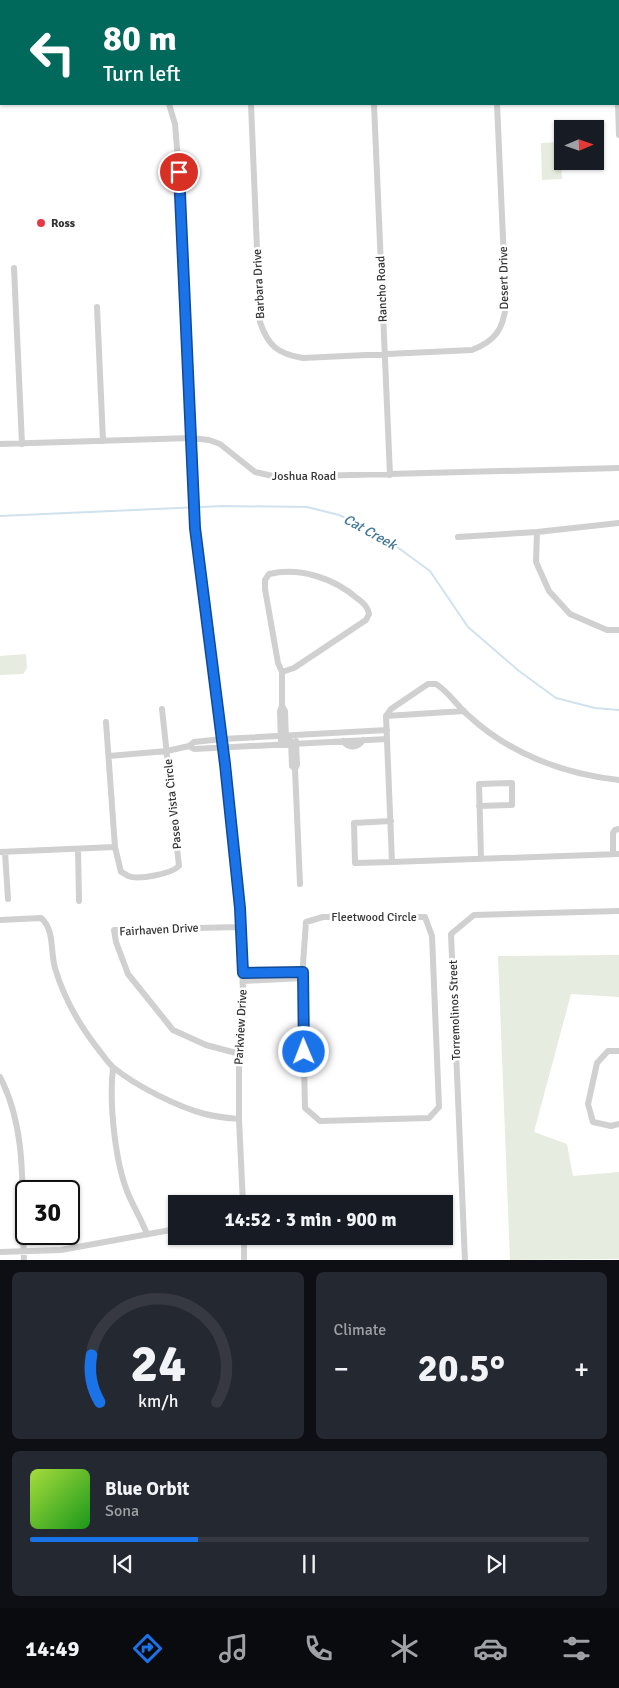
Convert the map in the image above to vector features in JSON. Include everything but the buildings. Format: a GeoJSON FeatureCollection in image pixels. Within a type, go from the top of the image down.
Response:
{"type":"FeatureCollection","features":[{"type":"Feature","properties":{"kind":"street","name":"Parkview Drive"},"geometry":{"type":"LineString","coordinates":[[169,105],[175,124],[177,153],[195,528],[223,747],[240,927],[244,1010],[240,1054],[239,1119],[243,1195]]}},
{"type":"Feature","properties":{"kind":"street","name":"Barbara Drive"},"geometry":{"type":"LineString","coordinates":[[250,105],[260,322],[264,336],[274,348],[288,356],[302,358],[384,354]]}},
{"type":"Feature","properties":{"kind":"street","name":"Rancho Road"},"geometry":{"type":"LineString","coordinates":[[374,105],[390,475]]}},
{"type":"Feature","properties":{"kind":"street","name":"Desert Drive"},"geometry":{"type":"LineString","coordinates":[[384,354],[472,350],[491,339],[497,333],[504,320],[506,305],[497,105]]}},
{"type":"Feature","properties":{"kind":"street"},"geometry":{"type":"LineString","coordinates":[[618,105],[619,135]]}},
{"type":"Feature","properties":{"kind":"street"},"geometry":{"type":"LineString","coordinates":[[14,268],[22,444]]}},
{"type":"Feature","properties":{"kind":"street"},"geometry":{"type":"LineString","coordinates":[[97,307],[103,441]]}},
{"type":"Feature","properties":{"kind":"street","name":"Joshua Road"},"geometry":{"type":"LineString","coordinates":[[0,444],[191,438],[209,440],[220,444],[255,472],[277,477],[619,468]]}},
{"type":"Feature","properties":{"kind":"street"},"geometry":{"type":"LineString","coordinates":[[458,537],[536,532],[619,523]]}},
{"type":"Feature","properties":{"kind":"street"},"geometry":{"type":"LineString","coordinates":[[536,532],[536,562],[549,592],[570,614],[607,630],[619,630]]}},
{"type":"Feature","properties":{"kind":"street"},"geometry":{"type":"LineString","coordinates":[[282,672],[294,668],[366,620],[369,614],[365,605],[334,582],[317,576],[279,572],[269,574],[265,580],[278,663],[282,672],[282,706],[285,711],[283,722],[288,736],[288,744],[294,756],[292,766],[295,769],[300,884]]}},
{"type":"Feature","properties":{"kind":"street"},"geometry":{"type":"LineString","coordinates":[[392,862],[386,716],[390,709],[428,684],[432,683],[441,687],[489,733],[515,749],[542,762],[569,771],[619,780]]}},
{"type":"Feature","properties":{"kind":"street","name":"Paseo Vista Circle"},"geometry":{"type":"LineString","coordinates":[[106,722],[116,847],[121,872],[129,877],[161,875],[174,871],[179,866],[162,709]]}},
{"type":"Feature","properties":{"kind":"street"},"geometry":{"type":"LineString","coordinates":[[386,716],[464,711]]}},
{"type":"Feature","properties":{"kind":"street"},"geometry":{"type":"LineString","coordinates":[[109,756],[167,751],[190,746],[194,742],[222,739],[387,730]]}},
{"type":"Feature","properties":{"kind":"street"},"geometry":{"type":"LineString","coordinates":[[362,731],[363,740]]}},
{"type":"Feature","properties":{"kind":"street"},"geometry":{"type":"LineString","coordinates":[[332,733],[332,742]]}},
{"type":"Feature","properties":{"kind":"street"},"geometry":{"type":"LineString","coordinates":[[288,736],[288,744]]}},
{"type":"Feature","properties":{"kind":"street"},"geometry":{"type":"LineString","coordinates":[[190,746],[194,750],[387,739]]}},
{"type":"Feature","properties":{"kind":"street"},"geometry":{"type":"LineString","coordinates":[[479,806],[512,805],[512,783],[479,784],[479,806],[481,858]]}},
{"type":"Feature","properties":{"kind":"street"},"geometry":{"type":"LineString","coordinates":[[390,821],[354,823],[355,863],[616,854],[613,833],[619,829]]}},
{"type":"Feature","properties":{"kind":"street"},"geometry":{"type":"LineString","coordinates":[[8,899],[2,852],[116,847]]}},
{"type":"Feature","properties":{"kind":"street"},"geometry":{"type":"LineString","coordinates":[[78,849],[79,901]]}},
{"type":"Feature","properties":{"kind":"street","name":"Torremolinos Street"},"geometry":{"type":"LineString","coordinates":[[465,1260],[452,934],[474,915],[619,910]]}},
{"type":"Feature","properties":{"kind":"street","name":"Fleetwood Circle"},"geometry":{"type":"LineString","coordinates":[[322,917],[425,917],[432,936],[439,1107],[428,1118],[320,1122],[305,1108],[302,975],[306,922],[322,917]]}},
{"type":"Feature","properties":{"kind":"street"},"geometry":{"type":"LineString","coordinates":[[0,920],[40,918],[47,923],[50,931],[51,950],[55,967],[66,999],[88,1036],[113,1068],[163,1098],[205,1114],[239,1119]]}},
{"type":"Feature","properties":{"kind":"street","name":"Fairhaven Drive"},"geometry":{"type":"LineString","coordinates":[[240,927],[114,930],[116,942],[128,974],[173,1030],[206,1045],[240,1054]]}},
{"type":"Feature","properties":{"kind":"street"},"geometry":{"type":"LineString","coordinates":[[243,973],[302,975]]}},
{"type":"Feature","properties":{"kind":"street"},"geometry":{"type":"LineString","coordinates":[[243,981],[302,975]]}},
{"type":"Feature","properties":{"kind":"street"},"geometry":{"type":"LineString","coordinates":[[619,1050],[608,1050],[597,1063],[588,1104],[593,1122],[612,1126],[619,1124]]}},
{"type":"Feature","properties":{"kind":"street"},"geometry":{"type":"LineString","coordinates":[[113,1068],[111,1087],[118,1158],[128,1195],[147,1234]]}},
{"type":"Feature","properties":{"kind":"street"},"geometry":{"type":"LineString","coordinates":[[0,1077],[12,1105],[19,1133],[24,1260]]}},
{"type":"Feature","properties":{"kind":"street"},"geometry":{"type":"LineString","coordinates":[[0,1252],[61,1250],[168,1230]]}},
{"type":"Feature","properties":{"kind":"street"},"geometry":{"type":"LineString","coordinates":[[244,1245],[244,1260]]}},
{"type":"Feature","properties":{"kind":"shaded area"},"geometry":{"type":"Polygon","coordinates":[[[554,142],[554,170],[562,170],[562,179],[542,180],[541,143],[554,142]]]}},
{"type":"Feature","properties":{"kind":"shaded area"},"geometry":{"type":"Polygon","coordinates":[[[26,654],[27,668],[23,674],[0,675],[0,656],[26,654]]]}},
{"type":"Feature","properties":{"kind":"shaded area"},"geometry":{"type":"Polygon","coordinates":[[[619,955],[619,997],[571,994],[534,1132],[567,1144],[573,1176],[619,1172],[619,1259],[510,1260],[498,956],[619,955]]]}},
{"type":"Feature","properties":{"kind":"waterway","name":"Cat Creek"},"geometry":{"type":"LineString","coordinates":[[0,516],[223,506],[307,507],[339,515],[393,544],[430,571],[468,627],[519,671],[556,698],[595,708],[619,710]]}},
{"type":"Feature","properties":{"kind":"place","name":"Ross"},"geometry":{"type":"Point","coordinates":[41,223]}},
{"type":"Feature","properties":{"kind":"route"},"geometry":{"type":"LineString","coordinates":[[179,172],[195,528],[225,764],[240,908],[243,973],[303,972],[304,1052]]}}]}
